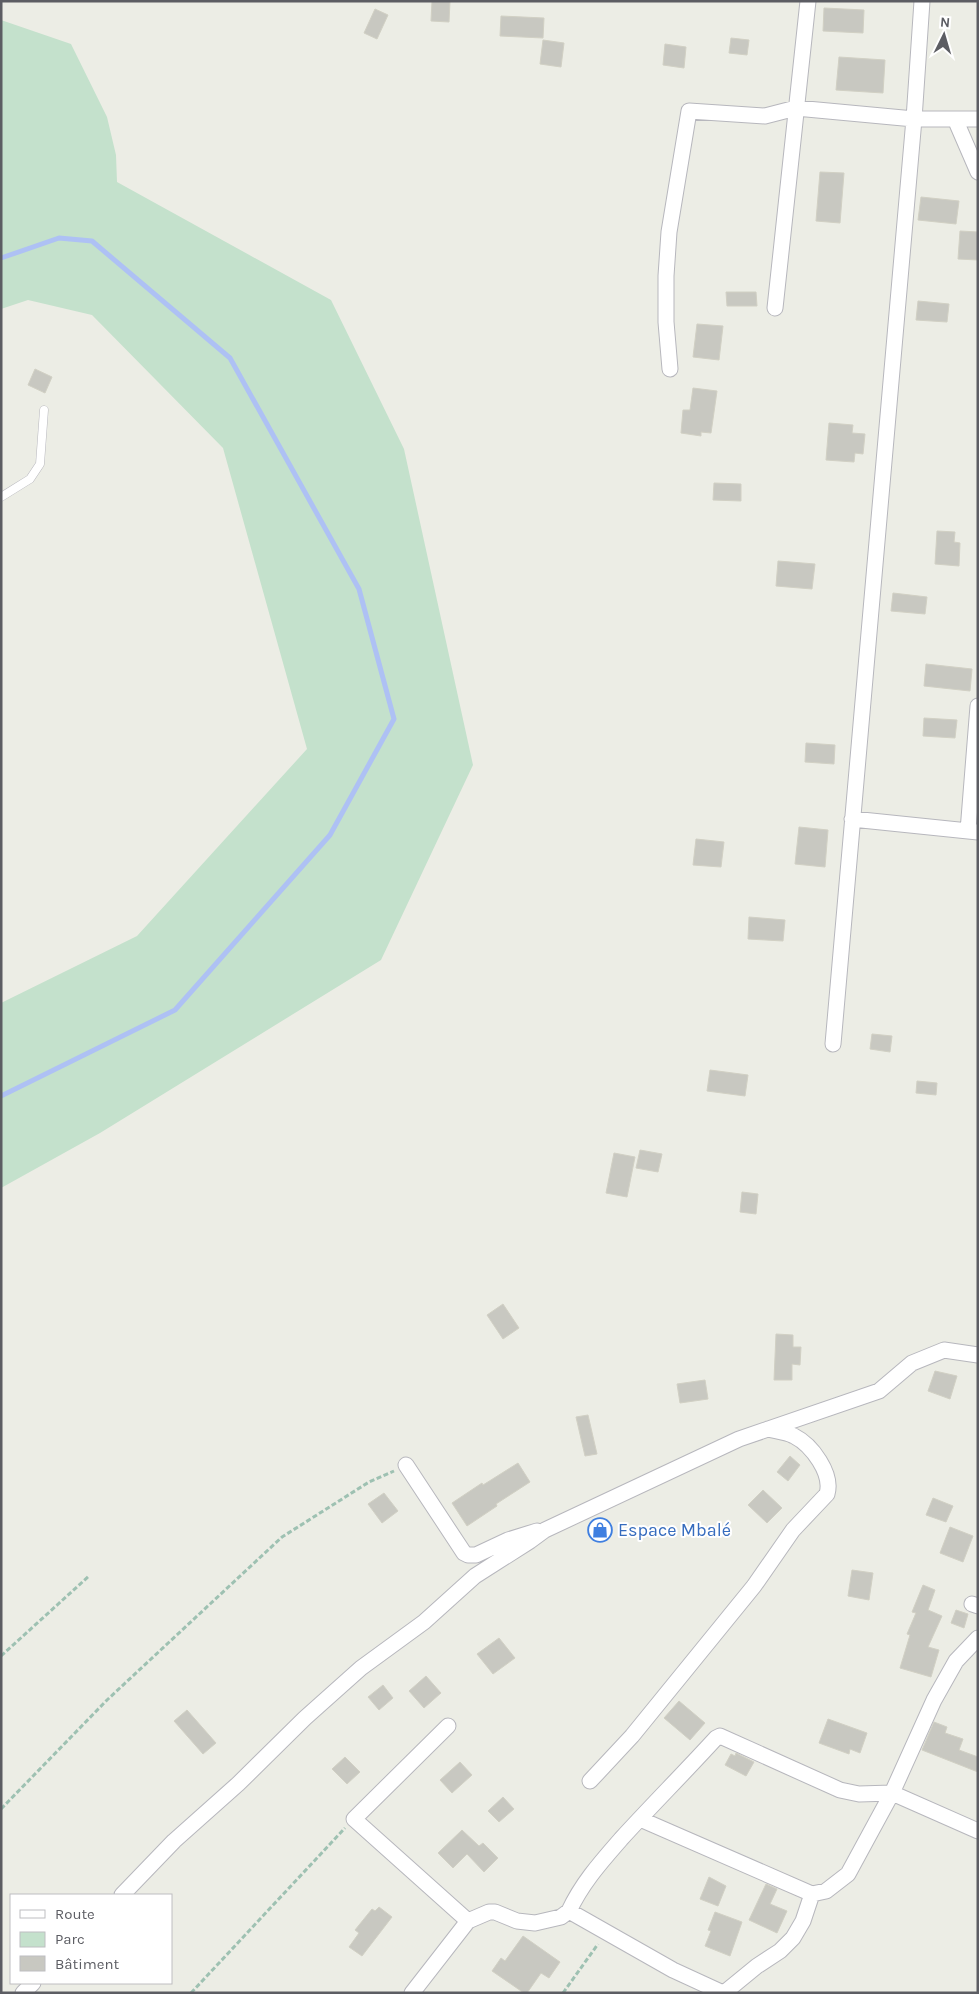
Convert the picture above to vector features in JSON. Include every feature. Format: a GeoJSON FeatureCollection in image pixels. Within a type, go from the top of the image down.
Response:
{"type":"FeatureCollection","features":[{"type":"Feature","properties":{"kind":"street"},"geometry":{"type":"LineString","coordinates":[[775,308],[808,1]]}},
{"type":"Feature","properties":{"kind":"street"},"geometry":{"type":"LineString","coordinates":[[833,1044],[914,119],[922,1]]}},
{"type":"Feature","properties":{"kind":"street"},"geometry":{"type":"LineString","coordinates":[[670,369],[666,285],[669,232],[689,111],[765,116],[796,108],[914,119],[978,119]]}},
{"type":"Feature","properties":{"kind":"street"},"geometry":{"type":"LineString","coordinates":[[955,119],[978,172]]}},
{"type":"Feature","properties":{"kind":"street"},"geometry":{"type":"LineString","coordinates":[[852,819],[973,832],[978,706]]}},
{"type":"Feature","properties":{"kind":"street"},"geometry":{"type":"LineString","coordinates":[[123,1894],[174,1841],[238,1784],[361,1668],[424,1622],[475,1576],[545,1530],[707,1453],[768,1429],[879,1391],[912,1363],[944,1350],[978,1355]]}},
{"type":"Feature","properties":{"kind":"street"},"geometry":{"type":"LineString","coordinates":[[590,1781],[632,1736],[754,1586],[793,1530],[827,1494],[829,1487],[827,1478],[814,1453],[803,1441],[793,1435],[768,1429]]}},
{"type":"Feature","properties":{"kind":"street"},"geometry":{"type":"LineString","coordinates":[[406,1465],[464,1553],[468,1556],[476,1555],[520,1536],[545,1530]]}},
{"type":"Feature","properties":{"kind":"street"},"geometry":{"type":"LineString","coordinates":[[640,1819],[812,1894],[826,1891],[848,1874],[892,1793],[934,1700],[956,1660],[978,1638]]}},
{"type":"Feature","properties":{"kind":"street"},"geometry":{"type":"LineString","coordinates":[[448,1726],[354,1819],[468,1922]]}},
{"type":"Feature","properties":{"kind":"street"},"geometry":{"type":"LineString","coordinates":[[412,1993],[468,1922],[488,1912],[495,1912],[517,1921],[535,1923],[561,1917],[569,1911],[578,1893],[592,1873],[640,1819],[720,1736],[840,1790],[859,1794],[892,1793],[978,1831]]}},
{"type":"Feature","properties":{"kind":"street"},"geometry":{"type":"LineString","coordinates":[[569,1911],[673,1970],[723,1993],[787,1945],[803,1921],[812,1894]]}},
{"type":"Feature","properties":{"kind":"street"},"geometry":{"type":"LineString","coordinates":[[23,1993],[32,1984]]}},
{"type":"Feature","properties":{"kind":"lane"},"geometry":{"type":"LineString","coordinates":[[1,497],[30,480],[40,464],[44,410]]}},
{"type":"Feature","properties":{"kind":"path"},"geometry":{"type":"LineString","coordinates":[[1,1809],[107,1700],[282,1536],[369,1482],[406,1465]]}},
{"type":"Feature","properties":{"kind":"path"},"geometry":{"type":"LineString","coordinates":[[1,1656],[89,1576]]}},
{"type":"Feature","properties":{"kind":"path"},"geometry":{"type":"LineString","coordinates":[[191,1993],[354,1819]]}},
{"type":"Feature","properties":{"kind":"path"},"geometry":{"type":"LineString","coordinates":[[562,1993],[607,1931]]}},
{"type":"Feature","properties":{"kind":"green space"},"geometry":{"type":"Polygon","coordinates":[[[1,20],[71,44],[107,117],[116,155],[117,182],[331,300],[404,449],[473,765],[381,960],[100,1133],[1,1188],[1,1003],[137,936],[307,749],[223,448],[92,315],[28,300],[1,309],[1,20]]]}},
{"type":"Feature","properties":{"kind":"building"},"geometry":{"type":"Polygon","coordinates":[[[432,1],[450,1],[449,22],[431,21],[432,1]]]}},
{"type":"Feature","properties":{"kind":"building"},"geometry":{"type":"Polygon","coordinates":[[[824,8],[864,10],[863,33],[823,31],[824,8]]]}},
{"type":"Feature","properties":{"kind":"building"},"geometry":{"type":"Polygon","coordinates":[[[375,9],[388,15],[377,39],[364,33],[375,9]]]}},
{"type":"Feature","properties":{"kind":"building"},"geometry":{"type":"Polygon","coordinates":[[[501,16],[544,18],[543,38],[500,36],[501,16]]]}},
{"type":"Feature","properties":{"kind":"building"},"geometry":{"type":"Polygon","coordinates":[[[731,38],[749,40],[747,55],[729,53],[731,38]]]}},
{"type":"Feature","properties":{"kind":"building"},"geometry":{"type":"Polygon","coordinates":[[[543,40],[564,43],[561,67],[540,64],[543,40]]]}},
{"type":"Feature","properties":{"kind":"building"},"geometry":{"type":"Polygon","coordinates":[[[665,44],[686,47],[684,68],[663,65],[665,44]]]}},
{"type":"Feature","properties":{"kind":"building"},"geometry":{"type":"Polygon","coordinates":[[[839,57],[885,60],[883,93],[836,90],[839,57]]]}},
{"type":"Feature","properties":{"kind":"building"},"geometry":{"type":"Polygon","coordinates":[[[820,172],[844,173],[840,223],[816,221],[820,172]]]}},
{"type":"Feature","properties":{"kind":"building"},"geometry":{"type":"Polygon","coordinates":[[[921,197],[959,201],[956,224],[918,220],[921,197]]]}},
{"type":"Feature","properties":{"kind":"building"},"geometry":{"type":"Polygon","coordinates":[[[960,231],[978,232],[978,260],[958,259],[960,231]]]}},
{"type":"Feature","properties":{"kind":"building"},"geometry":{"type":"Polygon","coordinates":[[[726,292],[756,292],[757,306],[727,306],[726,292]]]}},
{"type":"Feature","properties":{"kind":"building"},"geometry":{"type":"Polygon","coordinates":[[[918,301],[949,304],[947,322],[916,320],[918,301]]]}},
{"type":"Feature","properties":{"kind":"building"},"geometry":{"type":"Polygon","coordinates":[[[697,324],[723,326],[719,360],[693,357],[697,324]]]}},
{"type":"Feature","properties":{"kind":"building"},"geometry":{"type":"Polygon","coordinates":[[[35,369],[52,377],[45,393],[28,385],[35,369]]]}},
{"type":"Feature","properties":{"kind":"building"},"geometry":{"type":"Polygon","coordinates":[[[693,388],[717,391],[711,433],[701,432],[701,436],[681,433],[683,410],[690,410],[693,388]]]}},
{"type":"Feature","properties":{"kind":"building"},"geometry":{"type":"Polygon","coordinates":[[[829,423],[853,425],[852,433],[865,434],[863,454],[855,453],[854,462],[826,460],[829,423]]]}},
{"type":"Feature","properties":{"kind":"building"},"geometry":{"type":"Polygon","coordinates":[[[714,483],[741,484],[741,501],[713,500],[714,483]]]}},
{"type":"Feature","properties":{"kind":"building"},"geometry":{"type":"Polygon","coordinates":[[[937,531],[955,532],[954,542],[960,543],[959,566],[935,564],[937,531]]]}},
{"type":"Feature","properties":{"kind":"building"},"geometry":{"type":"Polygon","coordinates":[[[778,561],[815,564],[812,589],[776,586],[778,561]]]}},
{"type":"Feature","properties":{"kind":"building"},"geometry":{"type":"Polygon","coordinates":[[[893,593],[927,597],[925,614],[891,611],[893,593]]]}},
{"type":"Feature","properties":{"kind":"building"},"geometry":{"type":"Polygon","coordinates":[[[926,664],[972,669],[970,691],[924,686],[926,664]]]}},
{"type":"Feature","properties":{"kind":"building"},"geometry":{"type":"Polygon","coordinates":[[[924,718],[957,720],[955,738],[923,736],[924,718]]]}},
{"type":"Feature","properties":{"kind":"building"},"geometry":{"type":"Polygon","coordinates":[[[806,743],[835,745],[834,764],[805,762],[806,743]]]}},
{"type":"Feature","properties":{"kind":"building"},"geometry":{"type":"Polygon","coordinates":[[[799,827],[828,830],[825,867],[795,864],[799,827]]]}},
{"type":"Feature","properties":{"kind":"building"},"geometry":{"type":"Polygon","coordinates":[[[696,839],[724,842],[721,867],[693,865],[696,839]]]}},
{"type":"Feature","properties":{"kind":"building"},"geometry":{"type":"Polygon","coordinates":[[[749,917],[785,920],[783,941],[748,939],[749,917]]]}},
{"type":"Feature","properties":{"kind":"building"},"geometry":{"type":"Polygon","coordinates":[[[872,1034],[892,1036],[890,1052],[870,1049],[872,1034]]]}},
{"type":"Feature","properties":{"kind":"building"},"geometry":{"type":"Polygon","coordinates":[[[710,1070],[748,1075],[745,1096],[707,1091],[710,1070]]]}},
{"type":"Feature","properties":{"kind":"building"},"geometry":{"type":"Polygon","coordinates":[[[917,1081],[937,1083],[936,1095],[916,1093],[917,1081]]]}},
{"type":"Feature","properties":{"kind":"building"},"geometry":{"type":"Polygon","coordinates":[[[640,1150],[662,1154],[658,1172],[636,1168],[640,1150]]]}},
{"type":"Feature","properties":{"kind":"building"},"geometry":{"type":"Polygon","coordinates":[[[614,1153],[635,1157],[627,1197],[606,1193],[614,1153]]]}},
{"type":"Feature","properties":{"kind":"building"},"geometry":{"type":"Polygon","coordinates":[[[742,1192],[758,1194],[756,1214],[740,1212],[742,1192]]]}},
{"type":"Feature","properties":{"kind":"building"},"geometry":{"type":"Polygon","coordinates":[[[503,1304],[519,1328],[503,1339],[487,1315],[503,1304]]]}},
{"type":"Feature","properties":{"kind":"building"},"geometry":{"type":"Polygon","coordinates":[[[776,1334],[793,1335],[793,1347],[801,1347],[800,1365],[792,1364],[792,1380],[774,1380],[776,1334]]]}},
{"type":"Feature","properties":{"kind":"building"},"geometry":{"type":"Polygon","coordinates":[[[935,1371],[957,1376],[950,1399],[928,1391],[935,1371]]]}},
{"type":"Feature","properties":{"kind":"building"},"geometry":{"type":"Polygon","coordinates":[[[705,1380],[708,1399],[680,1403],[677,1384],[705,1380]]]}},
{"type":"Feature","properties":{"kind":"building"},"geometry":{"type":"Polygon","coordinates":[[[588,1415],[597,1454],[585,1456],[576,1417],[588,1415]]]}},
{"type":"Feature","properties":{"kind":"building"},"geometry":{"type":"Polygon","coordinates":[[[790,1456],[800,1465],[788,1481],[777,1472],[790,1456]]]}},
{"type":"Feature","properties":{"kind":"building"},"geometry":{"type":"Polygon","coordinates":[[[518,1463],[530,1482],[467,1526],[452,1503],[482,1483],[483,1485],[518,1463]]]}},
{"type":"Feature","properties":{"kind":"building"},"geometry":{"type":"Polygon","coordinates":[[[763,1490],[782,1508],[767,1523],[748,1505],[763,1490]]]}},
{"type":"Feature","properties":{"kind":"building"},"geometry":{"type":"Polygon","coordinates":[[[384,1493],[398,1511],[382,1523],[368,1504],[384,1493]]]}},
{"type":"Feature","properties":{"kind":"building"},"geometry":{"type":"Polygon","coordinates":[[[933,1498],[953,1506],[946,1522],[926,1515],[933,1498]]]}},
{"type":"Feature","properties":{"kind":"building"},"geometry":{"type":"Polygon","coordinates":[[[950,1527],[973,1536],[963,1562],[940,1553],[950,1527]]]}},
{"type":"Feature","properties":{"kind":"building"},"geometry":{"type":"Polygon","coordinates":[[[852,1570],[873,1573],[869,1600],[848,1596],[852,1570]]]}},
{"type":"Feature","properties":{"kind":"building"},"geometry":{"type":"Polygon","coordinates":[[[923,1585],[935,1590],[928,1610],[942,1616],[928,1647],[939,1650],[931,1677],[900,1668],[910,1635],[907,1634],[916,1613],[912,1612],[923,1585]]]}},
{"type":"Feature","properties":{"kind":"building"},"geometry":{"type":"Polygon","coordinates":[[[956,1610],[968,1614],[964,1628],[951,1623],[956,1610]]]}},
{"type":"Feature","properties":{"kind":"building"},"geometry":{"type":"Polygon","coordinates":[[[499,1638],[515,1658],[493,1674],[477,1654],[499,1638]]]}},
{"type":"Feature","properties":{"kind":"building"},"geometry":{"type":"Polygon","coordinates":[[[426,1676],[441,1693],[424,1708],[409,1691],[426,1676]]]}},
{"type":"Feature","properties":{"kind":"building"},"geometry":{"type":"Polygon","coordinates":[[[383,1685],[393,1698],[379,1710],[368,1697],[383,1685]]]}},
{"type":"Feature","properties":{"kind":"building"},"geometry":{"type":"Polygon","coordinates":[[[679,1701],[705,1723],[690,1740],[664,1718],[679,1701]]]}},
{"type":"Feature","properties":{"kind":"building"},"geometry":{"type":"Polygon","coordinates":[[[187,1710],[216,1743],[203,1754],[174,1721],[187,1710]]]}},
{"type":"Feature","properties":{"kind":"building"},"geometry":{"type":"Polygon","coordinates":[[[828,1719],[867,1733],[860,1753],[850,1749],[849,1754],[819,1743],[828,1719]]]}},
{"type":"Feature","properties":{"kind":"building"},"geometry":{"type":"Polygon","coordinates":[[[934,1722],[947,1727],[945,1733],[963,1739],[959,1750],[978,1757],[978,1772],[922,1750],[934,1722]]]}},
{"type":"Feature","properties":{"kind":"building"},"geometry":{"type":"Polygon","coordinates":[[[736,1753],[754,1762],[746,1776],[725,1765],[731,1754],[735,1756],[736,1753]]]}},
{"type":"Feature","properties":{"kind":"building"},"geometry":{"type":"Polygon","coordinates":[[[345,1757],[360,1772],[347,1784],[332,1769],[345,1757]]]}},
{"type":"Feature","properties":{"kind":"building"},"geometry":{"type":"Polygon","coordinates":[[[460,1762],[472,1775],[452,1793],[440,1780],[460,1762]]]}},
{"type":"Feature","properties":{"kind":"building"},"geometry":{"type":"Polygon","coordinates":[[[503,1797],[514,1809],[499,1822],[488,1811],[503,1797]]]}},
{"type":"Feature","properties":{"kind":"building"},"geometry":{"type":"Polygon","coordinates":[[[462,1830],[479,1846],[483,1843],[498,1858],[484,1872],[467,1854],[453,1868],[438,1853],[462,1830]]]}},
{"type":"Feature","properties":{"kind":"building"},"geometry":{"type":"Polygon","coordinates":[[[709,1877],[726,1886],[718,1906],[700,1899],[709,1877]]]}},
{"type":"Feature","properties":{"kind":"building"},"geometry":{"type":"Polygon","coordinates":[[[766,1884],[777,1889],[770,1904],[787,1911],[777,1933],[749,1920],[766,1884]]]}},
{"type":"Feature","properties":{"kind":"building"},"geometry":{"type":"Polygon","coordinates":[[[379,1907],[392,1917],[362,1956],[349,1947],[359,1933],[355,1930],[372,1909],[375,1911],[379,1907]]]}},
{"type":"Feature","properties":{"kind":"building"},"geometry":{"type":"Polygon","coordinates":[[[715,1912],[742,1922],[730,1956],[705,1946],[711,1931],[708,1930],[715,1912]]]}},
{"type":"Feature","properties":{"kind":"building"},"geometry":{"type":"Polygon","coordinates":[[[523,1936],[560,1962],[549,1978],[541,1973],[527,1993],[524,1993],[492,1971],[501,1958],[505,1961],[523,1936]]]}},
{"type":"Feature","properties":{"kind":"waterway"},"geometry":{"type":"LineString","coordinates":[[1,258],[59,238],[92,241],[230,358],[359,589],[394,719],[330,835],[175,1010],[1,1096]]}},
{"type":"Feature","properties":{"kind":"place","name":"Espace Mbalé"},"geometry":{"type":"Point","coordinates":[600,1530]}}]}
